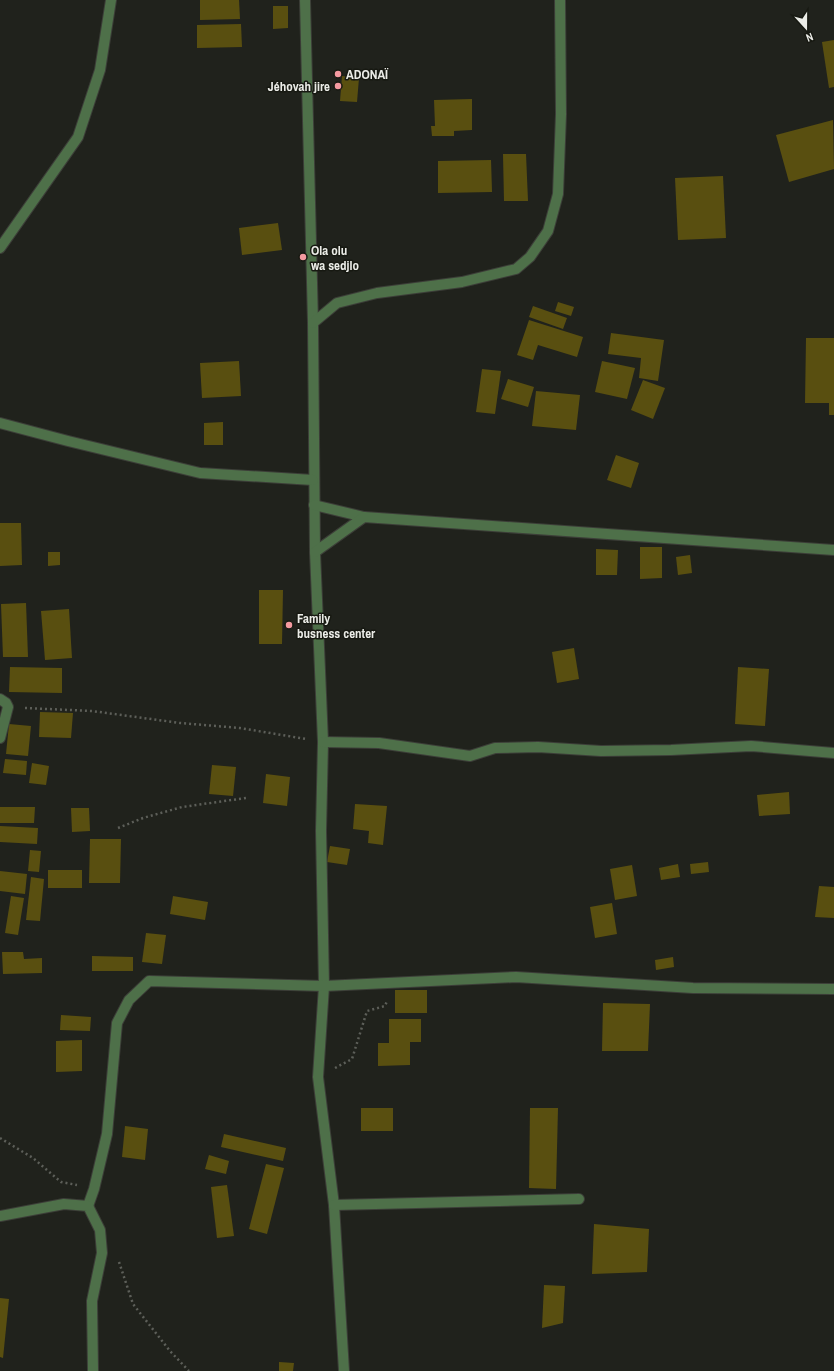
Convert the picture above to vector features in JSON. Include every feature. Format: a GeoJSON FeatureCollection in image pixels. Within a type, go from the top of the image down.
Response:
{"type":"FeatureCollection","features":[{"type":"Feature","properties":{"kind":"street"},"geometry":{"type":"LineString","coordinates":[[0,248],[78,137],[100,70],[111,0]]}},
{"type":"Feature","properties":{"kind":"street"},"geometry":{"type":"LineString","coordinates":[[305,0],[313,323],[314,552],[323,742],[321,831],[324,986],[318,1077],[334,1205],[344,1371]]}},
{"type":"Feature","properties":{"kind":"street"},"geometry":{"type":"LineString","coordinates":[[313,323],[337,303],[377,293],[462,282],[516,269],[530,257],[548,231],[558,194],[561,114],[560,0]]}},
{"type":"Feature","properties":{"kind":"street"},"geometry":{"type":"LineString","coordinates":[[0,423],[200,473],[313,480]]}},
{"type":"Feature","properties":{"kind":"street"},"geometry":{"type":"LineString","coordinates":[[314,505],[364,517],[834,550]]}},
{"type":"Feature","properties":{"kind":"street"},"geometry":{"type":"LineString","coordinates":[[314,552],[364,517]]}},
{"type":"Feature","properties":{"kind":"street"},"geometry":{"type":"LineString","coordinates":[[0,699],[6,703],[8,707],[0,738]]}},
{"type":"Feature","properties":{"kind":"street"},"geometry":{"type":"LineString","coordinates":[[323,742],[379,743],[470,756],[495,748],[538,747],[609,751],[751,746],[834,753]]}},
{"type":"Feature","properties":{"kind":"street"},"geometry":{"type":"LineString","coordinates":[[93,1371],[92,1300],[102,1253],[100,1230],[88,1206],[94,1189],[108,1134],[117,1023],[129,1000],[150,981],[324,986],[516,977],[693,988],[834,989]]}},
{"type":"Feature","properties":{"kind":"street"},"geometry":{"type":"LineString","coordinates":[[334,1205],[579,1199]]}},
{"type":"Feature","properties":{"kind":"street"},"geometry":{"type":"LineString","coordinates":[[0,1216],[64,1204],[88,1206]]}},
{"type":"Feature","properties":{"kind":"path"},"geometry":{"type":"LineString","coordinates":[[8,707],[92,710],[180,723],[240,728],[323,742]]}},
{"type":"Feature","properties":{"kind":"path"},"geometry":{"type":"LineString","coordinates":[[118,828],[143,818],[182,806],[246,798]]}},
{"type":"Feature","properties":{"kind":"path"},"geometry":{"type":"LineString","coordinates":[[318,1077],[352,1059],[367,1011],[385,1006],[395,982]]}},
{"type":"Feature","properties":{"kind":"path"},"geometry":{"type":"LineString","coordinates":[[0,1138],[33,1158],[61,1182],[94,1189]]}},
{"type":"Feature","properties":{"kind":"path"},"geometry":{"type":"LineString","coordinates":[[118,1261],[133,1304],[170,1351],[189,1371]]}},
{"type":"Feature","properties":{"kind":"building"},"geometry":{"type":"Polygon","coordinates":[[[200,0],[239,0],[240,19],[200,20],[200,0]]]}},
{"type":"Feature","properties":{"kind":"building"},"geometry":{"type":"Polygon","coordinates":[[[273,6],[288,6],[288,28],[273,29],[273,6]]]}},
{"type":"Feature","properties":{"kind":"building"},"geometry":{"type":"Polygon","coordinates":[[[241,24],[242,47],[197,48],[197,25],[241,24]]]}},
{"type":"Feature","properties":{"kind":"building"},"geometry":{"type":"Polygon","coordinates":[[[834,40],[834,87],[829,88],[822,42],[834,40]]]}},
{"type":"Feature","properties":{"kind":"building"},"geometry":{"type":"Polygon","coordinates":[[[342,76],[359,78],[357,102],[340,101],[342,76]]]}},
{"type":"Feature","properties":{"kind":"building"},"geometry":{"type":"Polygon","coordinates":[[[472,99],[472,130],[454,131],[454,136],[432,136],[431,126],[435,126],[434,100],[472,99]]]}},
{"type":"Feature","properties":{"kind":"building"},"geometry":{"type":"Polygon","coordinates":[[[833,120],[834,169],[789,182],[776,135],[833,120]]]}},
{"type":"Feature","properties":{"kind":"building"},"geometry":{"type":"Polygon","coordinates":[[[503,154],[526,154],[528,201],[504,201],[503,154]]]}},
{"type":"Feature","properties":{"kind":"building"},"geometry":{"type":"Polygon","coordinates":[[[491,160],[492,192],[438,193],[438,161],[491,160]]]}},
{"type":"Feature","properties":{"kind":"building"},"geometry":{"type":"Polygon","coordinates":[[[723,176],[726,238],[678,240],[675,178],[723,176]]]}},
{"type":"Feature","properties":{"kind":"building"},"geometry":{"type":"Polygon","coordinates":[[[278,223],[282,250],[242,255],[239,228],[278,223]]]}},
{"type":"Feature","properties":{"kind":"building"},"geometry":{"type":"Polygon","coordinates":[[[558,302],[574,307],[571,316],[555,311],[558,302]]]}},
{"type":"Feature","properties":{"kind":"building"},"geometry":{"type":"Polygon","coordinates":[[[533,306],[567,318],[563,329],[529,317],[533,306]]]}},
{"type":"Feature","properties":{"kind":"building"},"geometry":{"type":"Polygon","coordinates":[[[529,320],[583,337],[577,357],[538,345],[533,360],[517,355],[529,320]]]}},
{"type":"Feature","properties":{"kind":"building"},"geometry":{"type":"Polygon","coordinates":[[[611,333],[664,340],[658,381],[639,378],[641,358],[608,354],[611,333]]]}},
{"type":"Feature","properties":{"kind":"building"},"geometry":{"type":"Polygon","coordinates":[[[806,338],[834,338],[834,415],[829,415],[829,403],[805,403],[806,338]]]}},
{"type":"Feature","properties":{"kind":"building"},"geometry":{"type":"Polygon","coordinates":[[[239,361],[241,396],[202,398],[200,363],[239,361]]]}},
{"type":"Feature","properties":{"kind":"building"},"geometry":{"type":"Polygon","coordinates":[[[602,361],[635,368],[627,399],[595,392],[602,361]]]}},
{"type":"Feature","properties":{"kind":"building"},"geometry":{"type":"Polygon","coordinates":[[[482,369],[501,371],[495,414],[476,412],[482,369]]]}},
{"type":"Feature","properties":{"kind":"building"},"geometry":{"type":"Polygon","coordinates":[[[508,379],[534,387],[528,407],[501,399],[508,379]]]}},
{"type":"Feature","properties":{"kind":"building"},"geometry":{"type":"Polygon","coordinates":[[[643,380],[665,388],[653,419],[631,410],[643,380]]]}},
{"type":"Feature","properties":{"kind":"building"},"geometry":{"type":"Polygon","coordinates":[[[536,391],[580,395],[576,430],[532,426],[536,391]]]}},
{"type":"Feature","properties":{"kind":"building"},"geometry":{"type":"Polygon","coordinates":[[[223,422],[223,445],[204,445],[204,423],[223,422]]]}},
{"type":"Feature","properties":{"kind":"building"},"geometry":{"type":"Polygon","coordinates":[[[616,455],[639,463],[631,488],[607,480],[616,455]]]}},
{"type":"Feature","properties":{"kind":"building"},"geometry":{"type":"Polygon","coordinates":[[[0,523],[21,523],[22,565],[0,566],[0,523]]]}},
{"type":"Feature","properties":{"kind":"building"},"geometry":{"type":"Polygon","coordinates":[[[640,547],[662,547],[662,578],[640,579],[640,547]]]}},
{"type":"Feature","properties":{"kind":"building"},"geometry":{"type":"Polygon","coordinates":[[[596,549],[618,550],[617,575],[596,575],[596,549]]]}},
{"type":"Feature","properties":{"kind":"building"},"geometry":{"type":"Polygon","coordinates":[[[48,552],[60,552],[60,565],[48,566],[48,552]]]}},
{"type":"Feature","properties":{"kind":"building"},"geometry":{"type":"Polygon","coordinates":[[[690,555],[692,573],[678,575],[676,557],[690,555]]]}},
{"type":"Feature","properties":{"kind":"building"},"geometry":{"type":"Polygon","coordinates":[[[259,590],[283,590],[282,644],[259,644],[259,590]]]}},
{"type":"Feature","properties":{"kind":"building"},"geometry":{"type":"Polygon","coordinates":[[[26,603],[28,657],[3,657],[1,604],[26,603]]]}},
{"type":"Feature","properties":{"kind":"building"},"geometry":{"type":"Polygon","coordinates":[[[69,609],[72,658],[45,660],[41,611],[69,609]]]}},
{"type":"Feature","properties":{"kind":"building"},"geometry":{"type":"Polygon","coordinates":[[[574,648],[579,679],[557,683],[552,652],[574,648]]]}},
{"type":"Feature","properties":{"kind":"building"},"geometry":{"type":"Polygon","coordinates":[[[10,667],[62,668],[62,693],[9,692],[10,667]]]}},
{"type":"Feature","properties":{"kind":"building"},"geometry":{"type":"Polygon","coordinates":[[[738,667],[769,669],[765,726],[735,724],[738,667]]]}},
{"type":"Feature","properties":{"kind":"building"},"geometry":{"type":"Polygon","coordinates":[[[40,712],[73,713],[71,738],[39,737],[40,712]]]}},
{"type":"Feature","properties":{"kind":"building"},"geometry":{"type":"Polygon","coordinates":[[[9,724],[31,726],[28,756],[6,754],[9,724]]]}},
{"type":"Feature","properties":{"kind":"building"},"geometry":{"type":"Polygon","coordinates":[[[5,759],[27,761],[26,775],[3,773],[5,759]]]}},
{"type":"Feature","properties":{"kind":"building"},"geometry":{"type":"Polygon","coordinates":[[[32,763],[49,766],[46,785],[29,783],[32,763]]]}},
{"type":"Feature","properties":{"kind":"building"},"geometry":{"type":"Polygon","coordinates":[[[212,765],[236,767],[233,796],[209,794],[212,765]]]}},
{"type":"Feature","properties":{"kind":"building"},"geometry":{"type":"Polygon","coordinates":[[[266,774],[290,777],[287,806],[263,803],[266,774]]]}},
{"type":"Feature","properties":{"kind":"building"},"geometry":{"type":"Polygon","coordinates":[[[789,792],[790,814],[759,816],[757,795],[789,792]]]}},
{"type":"Feature","properties":{"kind":"building"},"geometry":{"type":"Polygon","coordinates":[[[355,804],[387,806],[383,845],[368,843],[369,831],[353,829],[355,804]]]}},
{"type":"Feature","properties":{"kind":"building"},"geometry":{"type":"Polygon","coordinates":[[[0,807],[35,807],[34,823],[0,823],[0,807]]]}},
{"type":"Feature","properties":{"kind":"building"},"geometry":{"type":"Polygon","coordinates":[[[71,808],[89,808],[90,831],[72,832],[71,808]]]}},
{"type":"Feature","properties":{"kind":"building"},"geometry":{"type":"Polygon","coordinates":[[[0,826],[38,828],[37,844],[0,842],[0,826]]]}},
{"type":"Feature","properties":{"kind":"building"},"geometry":{"type":"Polygon","coordinates":[[[90,839],[121,839],[120,883],[89,883],[90,839]]]}},
{"type":"Feature","properties":{"kind":"building"},"geometry":{"type":"Polygon","coordinates":[[[330,846],[350,849],[347,865],[327,862],[330,846]]]}},
{"type":"Feature","properties":{"kind":"building"},"geometry":{"type":"Polygon","coordinates":[[[30,850],[41,851],[39,872],[28,871],[30,850]]]}},
{"type":"Feature","properties":{"kind":"building"},"geometry":{"type":"Polygon","coordinates":[[[708,862],[709,872],[691,874],[690,864],[708,862]]]}},
{"type":"Feature","properties":{"kind":"building"},"geometry":{"type":"Polygon","coordinates":[[[678,864],[680,877],[661,880],[659,868],[678,864]]]}},
{"type":"Feature","properties":{"kind":"building"},"geometry":{"type":"Polygon","coordinates":[[[632,865],[637,896],[615,900],[610,869],[632,865]]]}},
{"type":"Feature","properties":{"kind":"building"},"geometry":{"type":"Polygon","coordinates":[[[48,870],[82,870],[82,888],[48,888],[48,870]]]}},
{"type":"Feature","properties":{"kind":"building"},"geometry":{"type":"Polygon","coordinates":[[[0,871],[27,874],[25,894],[0,891],[0,871]]]}},
{"type":"Feature","properties":{"kind":"building"},"geometry":{"type":"Polygon","coordinates":[[[31,877],[44,879],[40,921],[26,920],[31,877]]]}},
{"type":"Feature","properties":{"kind":"building"},"geometry":{"type":"Polygon","coordinates":[[[819,886],[834,887],[834,918],[815,917],[819,886]]]}},
{"type":"Feature","properties":{"kind":"building"},"geometry":{"type":"Polygon","coordinates":[[[11,896],[24,898],[18,935],[5,933],[11,896]]]}},
{"type":"Feature","properties":{"kind":"building"},"geometry":{"type":"Polygon","coordinates":[[[173,896],[208,902],[205,920],[170,914],[173,896]]]}},
{"type":"Feature","properties":{"kind":"building"},"geometry":{"type":"Polygon","coordinates":[[[612,903],[617,934],[595,938],[590,907],[612,903]]]}},
{"type":"Feature","properties":{"kind":"building"},"geometry":{"type":"Polygon","coordinates":[[[146,933],[166,935],[162,964],[142,962],[146,933]]]}},
{"type":"Feature","properties":{"kind":"building"},"geometry":{"type":"Polygon","coordinates":[[[2,952],[23,952],[24,959],[42,958],[42,973],[3,974],[2,952]]]}},
{"type":"Feature","properties":{"kind":"building"},"geometry":{"type":"Polygon","coordinates":[[[92,956],[133,957],[133,971],[92,971],[92,956]]]}},
{"type":"Feature","properties":{"kind":"building"},"geometry":{"type":"Polygon","coordinates":[[[673,957],[674,967],[656,970],[655,960],[673,957]]]}},
{"type":"Feature","properties":{"kind":"building"},"geometry":{"type":"Polygon","coordinates":[[[395,990],[427,990],[427,1013],[395,1013],[395,990]]]}},
{"type":"Feature","properties":{"kind":"building"},"geometry":{"type":"Polygon","coordinates":[[[603,1003],[650,1004],[648,1051],[602,1051],[603,1003]]]}},
{"type":"Feature","properties":{"kind":"building"},"geometry":{"type":"Polygon","coordinates":[[[61,1015],[91,1017],[90,1031],[60,1030],[61,1015]]]}},
{"type":"Feature","properties":{"kind":"building"},"geometry":{"type":"Polygon","coordinates":[[[389,1019],[421,1019],[421,1042],[410,1042],[410,1065],[378,1066],[378,1043],[389,1043],[389,1019]]]}},
{"type":"Feature","properties":{"kind":"building"},"geometry":{"type":"Polygon","coordinates":[[[82,1040],[82,1071],[56,1072],[56,1041],[82,1040]]]}},
{"type":"Feature","properties":{"kind":"building"},"geometry":{"type":"Polygon","coordinates":[[[361,1108],[393,1108],[393,1131],[361,1131],[361,1108]]]}},
{"type":"Feature","properties":{"kind":"building"},"geometry":{"type":"Polygon","coordinates":[[[530,1108],[558,1108],[556,1189],[529,1188],[530,1108]]]}},
{"type":"Feature","properties":{"kind":"building"},"geometry":{"type":"Polygon","coordinates":[[[125,1126],[148,1129],[145,1160],[122,1157],[125,1126]]]}},
{"type":"Feature","properties":{"kind":"building"},"geometry":{"type":"Polygon","coordinates":[[[224,1134],[286,1148],[283,1161],[221,1147],[224,1134]]]}},
{"type":"Feature","properties":{"kind":"building"},"geometry":{"type":"Polygon","coordinates":[[[209,1155],[229,1161],[226,1174],[205,1169],[209,1155]]]}},
{"type":"Feature","properties":{"kind":"building"},"geometry":{"type":"Polygon","coordinates":[[[266,1164],[284,1168],[267,1234],[249,1229],[266,1164]]]}},
{"type":"Feature","properties":{"kind":"building"},"geometry":{"type":"Polygon","coordinates":[[[227,1185],[234,1236],[217,1238],[211,1187],[227,1185]]]}},
{"type":"Feature","properties":{"kind":"building"},"geometry":{"type":"Polygon","coordinates":[[[594,1224],[649,1229],[647,1272],[592,1274],[594,1224]]]}},
{"type":"Feature","properties":{"kind":"building"},"geometry":{"type":"Polygon","coordinates":[[[544,1285],[565,1286],[563,1323],[542,1328],[544,1285]]]}},
{"type":"Feature","properties":{"kind":"building"},"geometry":{"type":"Polygon","coordinates":[[[0,1298],[9,1299],[3,1358],[0,1357],[0,1298]]]}},
{"type":"Feature","properties":{"kind":"building"},"geometry":{"type":"Polygon","coordinates":[[[279,1362],[294,1363],[293,1371],[279,1371],[279,1362]]]}},
{"type":"Feature","properties":{"kind":"place","name":"ADONAÏ"},"geometry":{"type":"Point","coordinates":[338,74]}},
{"type":"Feature","properties":{"kind":"place","name":"Jéhovah jire"},"geometry":{"type":"Point","coordinates":[338,86]}},
{"type":"Feature","properties":{"kind":"place","name":"Ola olu wa sedjlo"},"geometry":{"type":"Point","coordinates":[303,257]}},
{"type":"Feature","properties":{"kind":"place","name":"Family busness center"},"geometry":{"type":"Point","coordinates":[289,625]}}]}
